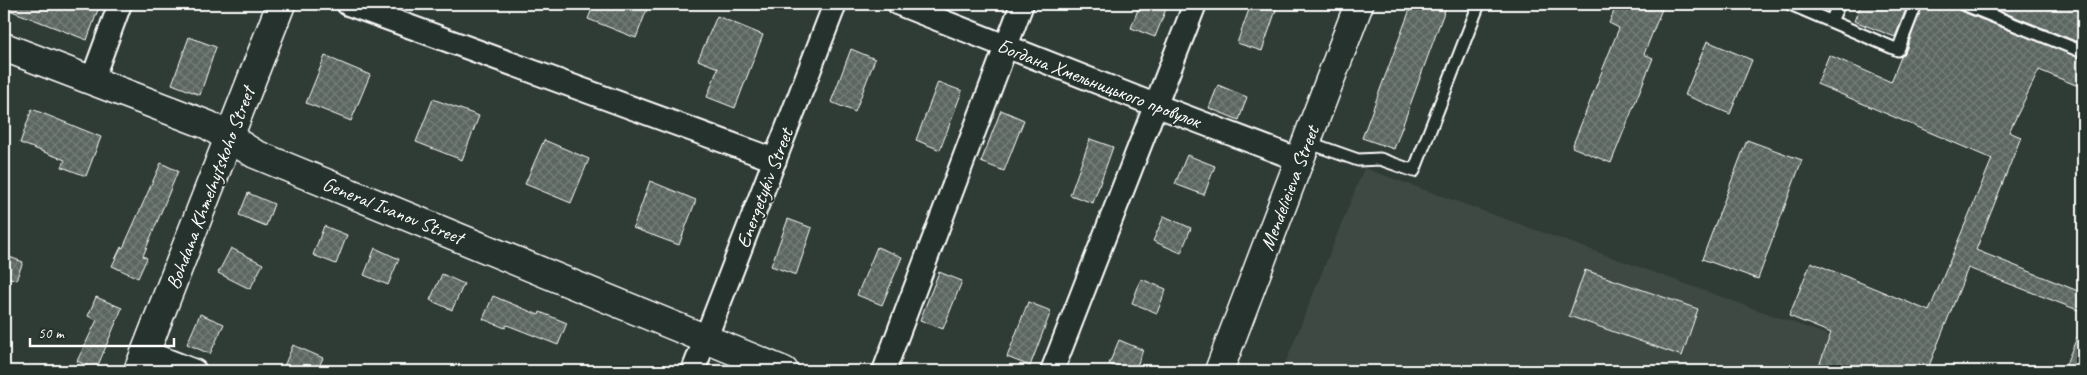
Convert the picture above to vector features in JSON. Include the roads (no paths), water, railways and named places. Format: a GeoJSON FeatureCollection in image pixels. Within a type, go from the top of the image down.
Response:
{"type":"FeatureCollection","features":[{"type":"Feature","properties":{"kind":"street"},"geometry":{"type":"LineString","coordinates":[[92,80],[120,4]]}},
{"type":"Feature","properties":{"kind":"street","name":"Bohdana Khmelnytskoho Street"},"geometry":{"type":"LineString","coordinates":[[142,362],[281,4]]}},
{"type":"Feature","properties":{"kind":"street"},"geometry":{"type":"LineString","coordinates":[[348,4],[775,160]]}},
{"type":"Feature","properties":{"kind":"street","name":"Energetykiv Street"},"geometry":{"type":"LineString","coordinates":[[693,371],[834,4]]}},
{"type":"Feature","properties":{"kind":"street","name":"Богдана Хмельницького провулок"},"geometry":{"type":"LineString","coordinates":[[899,4],[1155,105],[1303,151]]}},
{"type":"Feature","properties":{"kind":"street"},"geometry":{"type":"LineString","coordinates":[[884,371],[1022,4]]}},
{"type":"Feature","properties":{"kind":"street"},"geometry":{"type":"LineString","coordinates":[[1052,371],[1195,4]]}},
{"type":"Feature","properties":{"kind":"street","name":"Mendelieieva Street"},"geometry":{"type":"LineString","coordinates":[[1220,371],[1359,4]]}},
{"type":"Feature","properties":{"kind":"street","name":"General Ivanov Street"},"geometry":{"type":"LineString","coordinates":[[4,47],[208,125],[255,154],[784,371]]}},
{"type":"Feature","properties":{"kind":"street"},"geometry":{"type":"LineString","coordinates":[[142,362],[194,371]]}},
{"type":"Feature","properties":{"kind":"lane"},"geometry":{"type":"LineString","coordinates":[[1303,151],[1358,160],[1380,159],[1414,171],[1479,4]]}},
{"type":"Feature","properties":{"kind":"lane"},"geometry":{"type":"LineString","coordinates":[[1790,4],[1898,50],[1916,4]]}},
{"type":"Feature","properties":{"kind":"lane"},"geometry":{"type":"LineString","coordinates":[[1831,21],[1839,4]]}},
{"type":"Feature","properties":{"kind":"lane"},"geometry":{"type":"LineString","coordinates":[[1962,4],[2083,52]]}}]}
